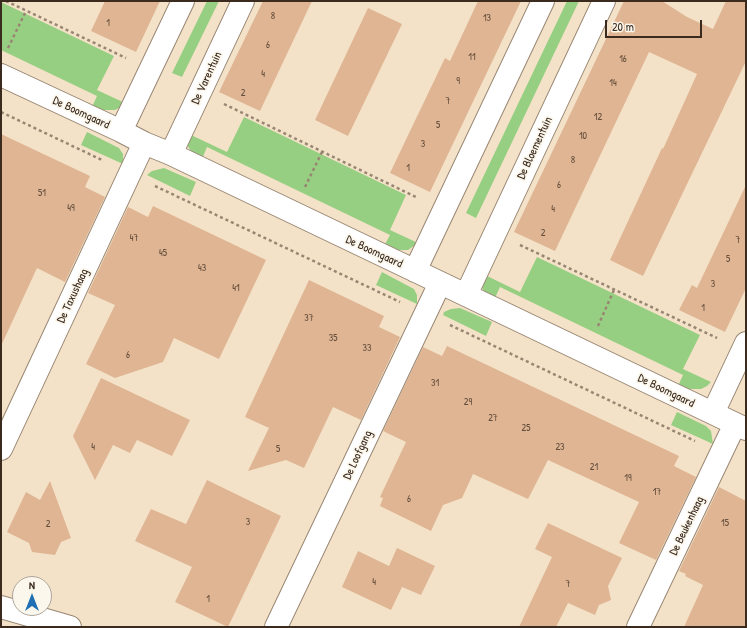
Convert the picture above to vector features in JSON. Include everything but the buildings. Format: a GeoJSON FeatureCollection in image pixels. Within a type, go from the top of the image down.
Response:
{"type":"FeatureCollection","features":[{"type":"Feature","properties":{"kind":"street"},"geometry":{"type":"LineString","coordinates":[[121,131],[183,1]]}},
{"type":"Feature","properties":{"kind":"street","name":"De Varentuin"},"geometry":{"type":"LineString","coordinates":[[171,154],[243,1]]}},
{"type":"Feature","properties":{"kind":"street"},"geometry":{"type":"LineString","coordinates":[[415,271],[544,1]]}},
{"type":"Feature","properties":{"kind":"street","name":"De Bloementuin"},"geometry":{"type":"LineString","coordinates":[[466,295],[604,1]]}},
{"type":"Feature","properties":{"kind":"street","name":"De Boomgaard"},"geometry":{"type":"LineString","coordinates":[[1,75],[121,131],[144,144],[171,154],[293,214],[586,352],[740,427]]}},
{"type":"Feature","properties":{"kind":"street","name":"De Taxushaag"},"geometry":{"type":"LineString","coordinates":[[1,449],[144,144]]}},
{"type":"Feature","properties":{"kind":"street","name":"De Loofgang"},"geometry":{"type":"LineString","coordinates":[[276,627],[440,283]]}},
{"type":"Feature","properties":{"kind":"street"},"geometry":{"type":"LineString","coordinates":[[713,413],[744,347]]}},
{"type":"Feature","properties":{"kind":"street","name":"De Beukenhaag"},"geometry":{"type":"LineString","coordinates":[[638,627],[721,454],[740,427]]}},
{"type":"Feature","properties":{"kind":"street"},"geometry":{"type":"LineString","coordinates":[[1,607],[70,627]]}},
{"type":"Feature","properties":{"kind":"path"},"geometry":{"type":"LineString","coordinates":[[6,1],[150,69]]}},
{"type":"Feature","properties":{"kind":"path"},"geometry":{"type":"LineString","coordinates":[[7,50],[26,11]]}},
{"type":"Feature","properties":{"kind":"path"},"geometry":{"type":"LineString","coordinates":[[200,92],[444,210]]}},
{"type":"Feature","properties":{"kind":"path"},"geometry":{"type":"LineString","coordinates":[[1,112],[721,454]]}},
{"type":"Feature","properties":{"kind":"path"},"geometry":{"type":"LineString","coordinates":[[293,214],[322,152]]}},
{"type":"Feature","properties":{"kind":"path"},"geometry":{"type":"LineString","coordinates":[[495,233],[614,290],[744,347]]}},
{"type":"Feature","properties":{"kind":"path"},"geometry":{"type":"LineString","coordinates":[[586,352],[614,290]]}},
{"type":"Feature","properties":{"kind":"green space"},"geometry":{"type":"Polygon","coordinates":[[[207,1],[219,1],[182,77],[172,73],[207,1]]]}},
{"type":"Feature","properties":{"kind":"green space"},"geometry":{"type":"Polygon","coordinates":[[[567,1],[579,1],[476,218],[466,213],[567,1]]]}},
{"type":"Feature","properties":{"kind":"green space"},"geometry":{"type":"Polygon","coordinates":[[[1,2],[114,56],[97,90],[125,103],[115,110],[101,110],[92,107],[97,96],[1,50],[1,2]]]}},
{"type":"Feature","properties":{"kind":"green space"},"geometry":{"type":"Polygon","coordinates":[[[244,117],[406,195],[390,230],[418,243],[408,250],[394,250],[384,246],[390,235],[207,147],[202,159],[191,151],[187,145],[191,135],[227,152],[244,117]]]}},
{"type":"Feature","properties":{"kind":"green space"},"geometry":{"type":"Polygon","coordinates":[[[87,132],[119,148],[123,154],[123,164],[81,145],[87,132]]]}},
{"type":"Feature","properties":{"kind":"green space"},"geometry":{"type":"Polygon","coordinates":[[[164,168],[196,182],[190,196],[147,175],[152,171],[164,168]]]}},
{"type":"Feature","properties":{"kind":"green space"},"geometry":{"type":"Polygon","coordinates":[[[537,257],[700,335],[683,369],[711,382],[701,389],[688,389],[678,386],[683,375],[500,287],[495,298],[484,291],[480,284],[485,275],[520,292],[537,257]]]}},
{"type":"Feature","properties":{"kind":"green space"},"geometry":{"type":"Polygon","coordinates":[[[382,272],[414,289],[417,295],[417,304],[376,285],[382,272]]]}},
{"type":"Feature","properties":{"kind":"green space"},"geometry":{"type":"Polygon","coordinates":[[[460,308],[492,322],[486,336],[443,315],[444,312],[451,309],[460,308]]]}},
{"type":"Feature","properties":{"kind":"green space"},"geometry":{"type":"Polygon","coordinates":[[[677,412],[706,426],[711,431],[713,444],[671,425],[677,412]]]}}]}
